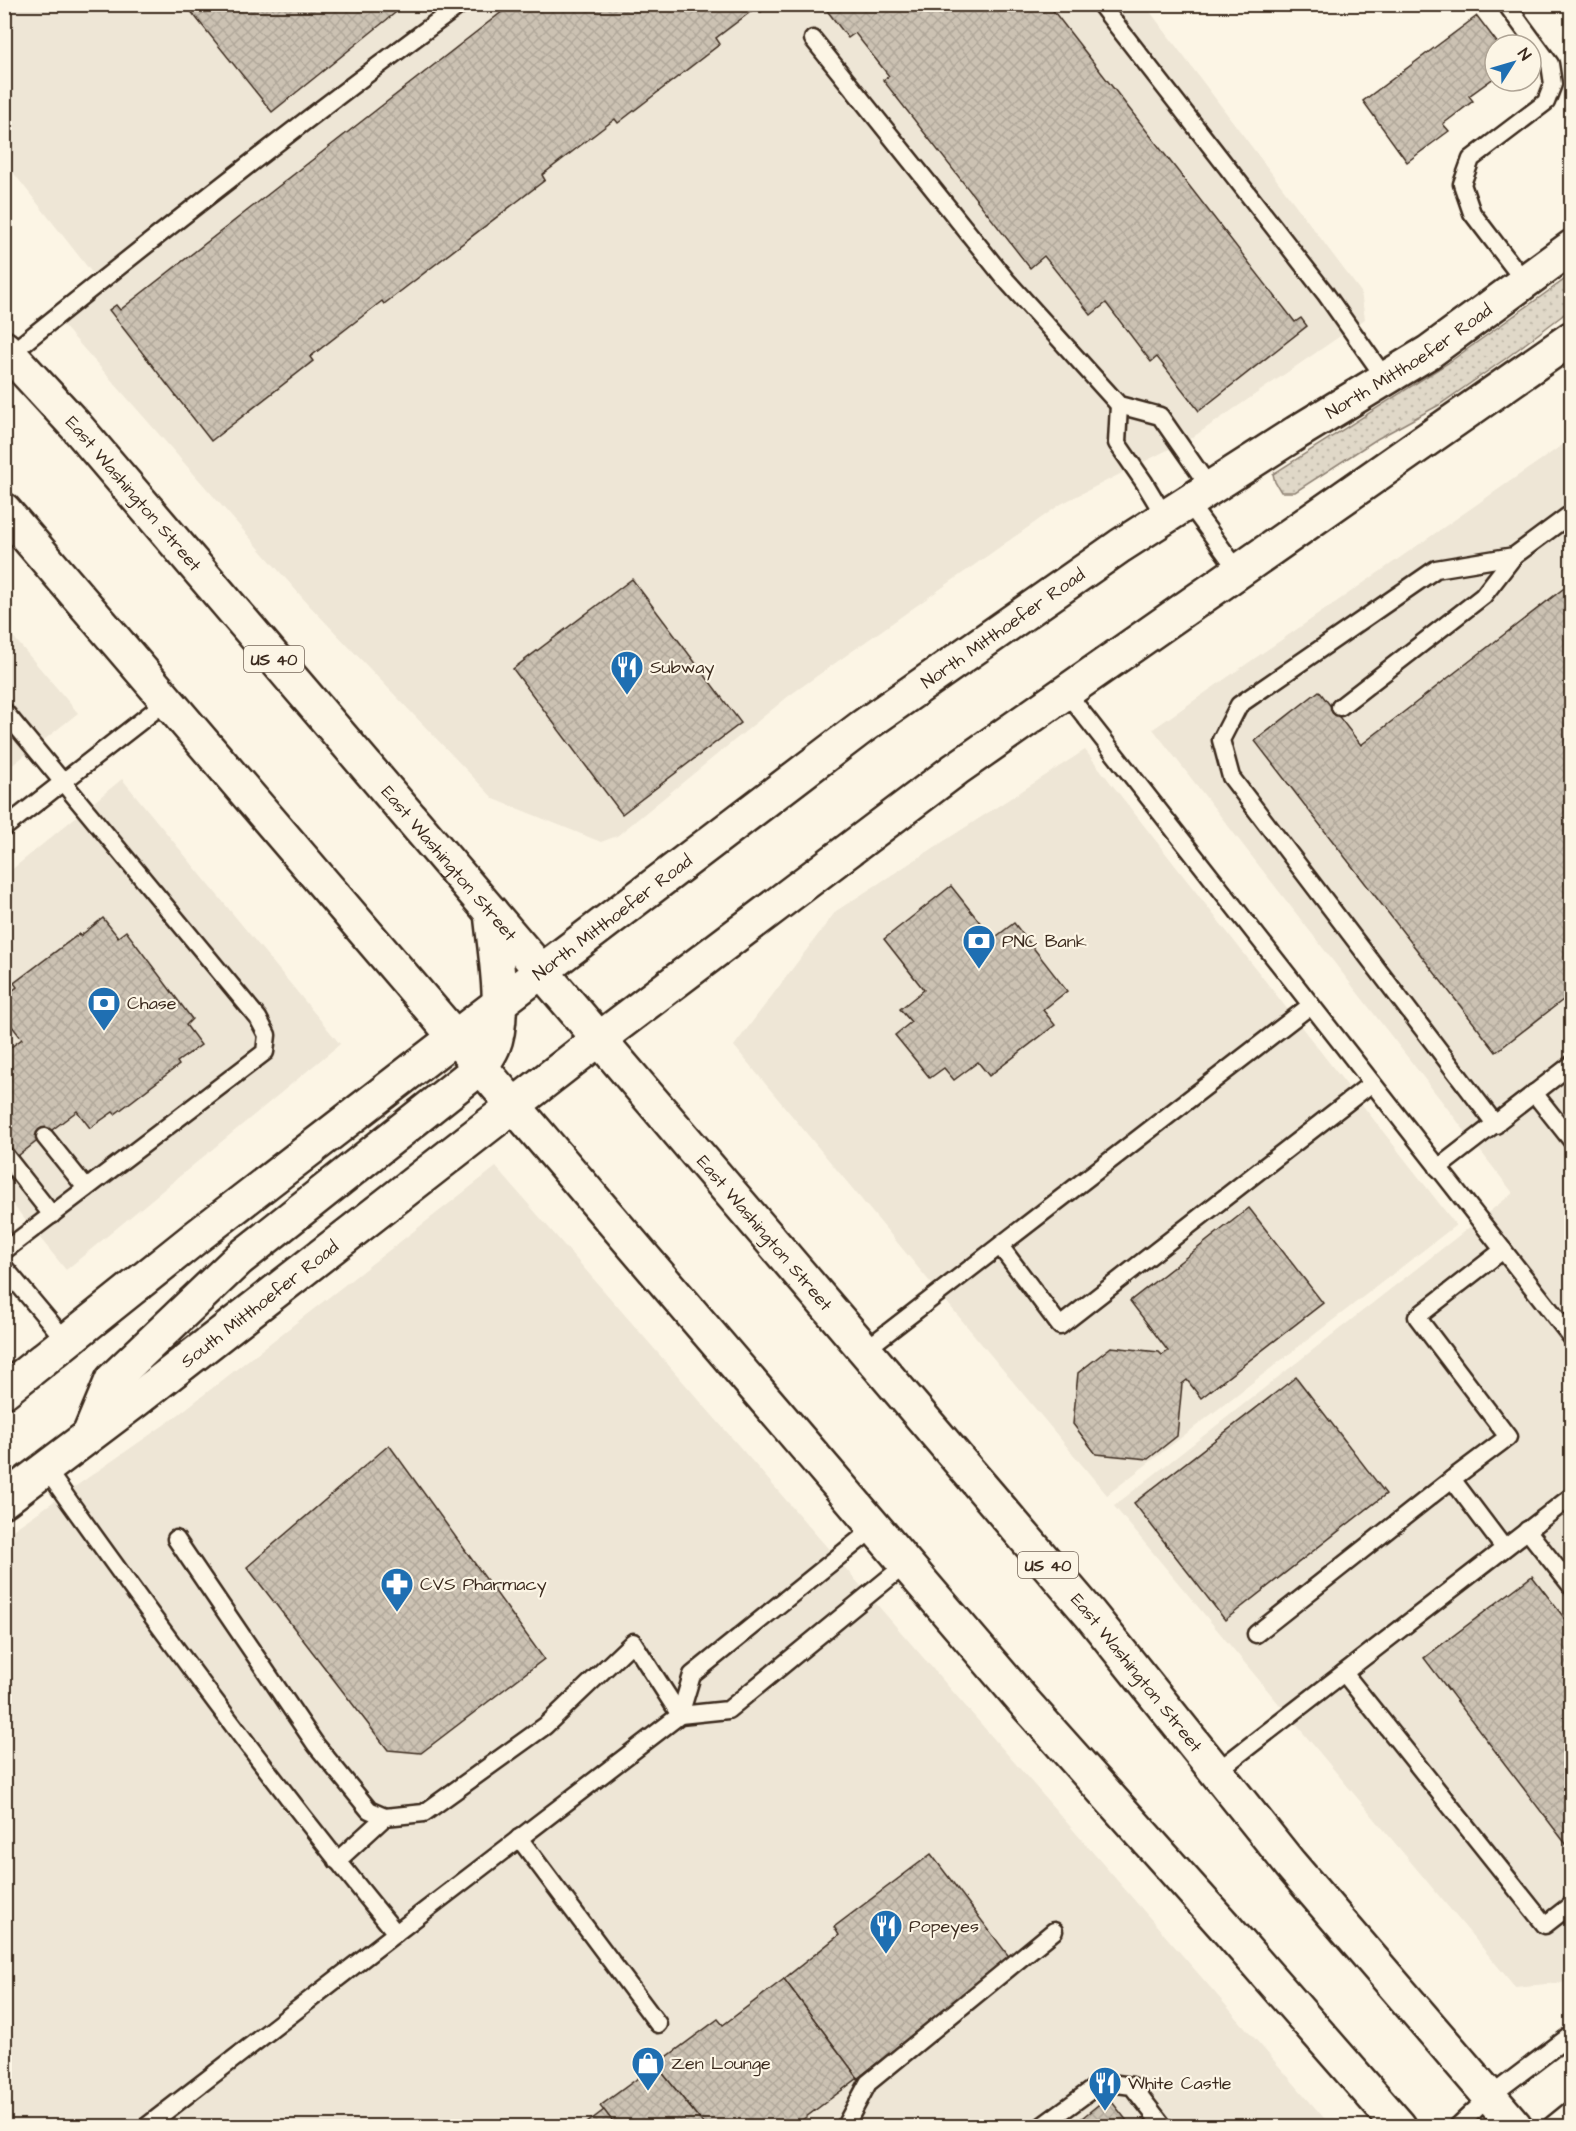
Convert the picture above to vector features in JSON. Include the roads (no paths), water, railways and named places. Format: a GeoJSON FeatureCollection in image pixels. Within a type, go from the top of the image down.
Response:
{"type":"FeatureCollection","features":[{"type":"Feature","properties":{"kind":"main road","name":"North Mitthoefer Road"},"geometry":{"type":"LineString","coordinates":[[455,1037],[862,727],[1188,502],[1429,351],[1572,247]]}},
{"type":"Feature","properties":{"kind":"main road"},"geometry":{"type":"LineString","coordinates":[[514,1107],[599,1039],[956,769],[1572,338]]}},
{"type":"Feature","properties":{"kind":"main road","name":"East Washington Street"},"geometry":{"type":"LineString","coordinates":[[8,351],[83,434],[1090,1614],[1290,1864],[1515,2127]]}},
{"type":"Feature","properties":{"kind":"main road"},"geometry":{"type":"LineString","coordinates":[[4,510],[874,1528],[1399,2127]]}},
{"type":"Feature","properties":{"kind":"main road"},"geometry":{"type":"LineString","coordinates":[[89,1436],[112,1380],[239,1258],[481,1067],[493,1046],[498,1024],[490,912]]}},
{"type":"Feature","properties":{"kind":"main road"},"geometry":{"type":"LineString","coordinates":[[4,1391],[195,1238],[455,1037]]}},
{"type":"Feature","properties":{"kind":"main road","name":"South Mitthoefer Road"},"geometry":{"type":"LineString","coordinates":[[4,1500],[514,1107]]}},
{"type":"Feature","properties":{"kind":"lane"},"geometry":{"type":"LineString","coordinates":[[8,351],[317,111],[461,4]]}},
{"type":"Feature","properties":{"kind":"lane"},"geometry":{"type":"LineString","coordinates":[[1100,4],[1318,284],[1386,378]]}},
{"type":"Feature","properties":{"kind":"lane"},"geometry":{"type":"LineString","coordinates":[[1506,4],[1550,64],[1553,84],[1546,102],[1471,159],[1462,184],[1472,213],[1524,281]]}},
{"type":"Feature","properties":{"kind":"lane"},"geometry":{"type":"LineString","coordinates":[[813,39],[1006,280],[1119,405],[1160,416],[1189,455],[1188,502]]}},
{"type":"Feature","properties":{"kind":"lane"},"geometry":{"type":"LineString","coordinates":[[1119,405],[1117,443],[1144,482],[1188,502],[1239,572]]}},
{"type":"Feature","properties":{"kind":"lane"},"geometry":{"type":"LineString","coordinates":[[1340,706],[1483,596],[1514,556],[1572,513]]}},
{"type":"Feature","properties":{"kind":"lane"},"geometry":{"type":"LineString","coordinates":[[1496,1125],[1231,777],[1221,740],[1239,705],[1436,569],[1514,556]]}},
{"type":"Feature","properties":{"kind":"lane"},"geometry":{"type":"LineString","coordinates":[[1066,692],[1572,1338]]}},
{"type":"Feature","properties":{"kind":"lane"},"geometry":{"type":"LineString","coordinates":[[4,828],[168,700]]}},
{"type":"Feature","properties":{"kind":"lane"},"geometry":{"type":"LineString","coordinates":[[4,711],[258,1018],[267,1035],[265,1052],[4,1251]]}},
{"type":"Feature","properties":{"kind":"lane"},"geometry":{"type":"LineString","coordinates":[[865,1350],[1311,1005]]}},
{"type":"Feature","properties":{"kind":"lane"},"geometry":{"type":"LineString","coordinates":[[1438,1168],[1572,1064]]}},
{"type":"Feature","properties":{"kind":"lane"},"geometry":{"type":"LineString","coordinates":[[1000,1246],[1060,1326],[1372,1083]]}},
{"type":"Feature","properties":{"kind":"lane"},"geometry":{"type":"LineString","coordinates":[[1534,1094],[1572,1141]]}},
{"type":"Feature","properties":{"kind":"lane"},"geometry":{"type":"LineString","coordinates":[[45,1137],[86,1188]]}},
{"type":"Feature","properties":{"kind":"lane"},"geometry":{"type":"LineString","coordinates":[[4,1154],[51,1215]]}},
{"type":"Feature","properties":{"kind":"lane"},"geometry":{"type":"LineString","coordinates":[[1256,1634],[1508,1437],[1417,1317],[1503,1250]]}},
{"type":"Feature","properties":{"kind":"lane"},"geometry":{"type":"LineString","coordinates":[[4,1267],[66,1341]]}},
{"type":"Feature","properties":{"kind":"lane"},"geometry":{"type":"LineString","coordinates":[[46,1468],[114,1564],[337,1861],[396,1933]]}},
{"type":"Feature","properties":{"kind":"lane"},"geometry":{"type":"LineString","coordinates":[[1452,1479],[1504,1548]]}},
{"type":"Feature","properties":{"kind":"lane"},"geometry":{"type":"LineString","coordinates":[[1216,1772],[1572,1496]]}},
{"type":"Feature","properties":{"kind":"lane"},"geometry":{"type":"LineString","coordinates":[[680,1715],[692,1675],[874,1528]]}},
{"type":"Feature","properties":{"kind":"lane"},"geometry":{"type":"LineString","coordinates":[[1527,1530],[1572,1587]]}},
{"type":"Feature","properties":{"kind":"lane"},"geometry":{"type":"LineString","coordinates":[[176,1539],[316,1745],[369,1810],[385,1817],[424,1813],[545,1726],[633,1642],[680,1715]]}},
{"type":"Feature","properties":{"kind":"lane"},"geometry":{"type":"LineString","coordinates":[[147,2127],[680,1715],[728,1710],[906,1564]]}},
{"type":"Feature","properties":{"kind":"lane"},"geometry":{"type":"LineString","coordinates":[[1344,1673],[1545,1925],[1572,1904]]}},
{"type":"Feature","properties":{"kind":"lane"},"geometry":{"type":"LineString","coordinates":[[337,1861],[385,1817]]}},
{"type":"Feature","properties":{"kind":"lane"},"geometry":{"type":"LineString","coordinates":[[519,1838],[658,2024]]}},
{"type":"Feature","properties":{"kind":"lane"},"geometry":{"type":"LineString","coordinates":[[845,2127],[868,2082],[1054,1930]]}},
{"type":"Feature","properties":{"kind":"lane"},"geometry":{"type":"LineString","coordinates":[[1458,2127],[1489,2097],[1572,2034]]}},
{"type":"Feature","properties":{"kind":"lane"},"geometry":{"type":"LineString","coordinates":[[1042,2127],[1102,2082],[1132,2086],[1163,2127]]}},
{"type":"Feature","properties":{"kind":"lane"},"geometry":{"type":"LineString","coordinates":[[1551,2127],[1572,2109]]}},
{"type":"Feature","properties":{"kind":"place","name":"Subway"},"geometry":{"type":"Point","coordinates":[627,696]}},
{"type":"Feature","properties":{"kind":"place","name":"PNC Bank"},"geometry":{"type":"Point","coordinates":[979,970]}},
{"type":"Feature","properties":{"kind":"place","name":"Chase"},"geometry":{"type":"Point","coordinates":[104,1032]}},
{"type":"Feature","properties":{"kind":"place","name":"CVS Pharmacy"},"geometry":{"type":"Point","coordinates":[397,1613]}},
{"type":"Feature","properties":{"kind":"place","name":"Popeyes"},"geometry":{"type":"Point","coordinates":[886,1955]}},
{"type":"Feature","properties":{"kind":"place","name":"Zen Lounge"},"geometry":{"type":"Point","coordinates":[648,2092]}},
{"type":"Feature","properties":{"kind":"place","name":"White Castle"},"geometry":{"type":"Point","coordinates":[1105,2112]}}]}
